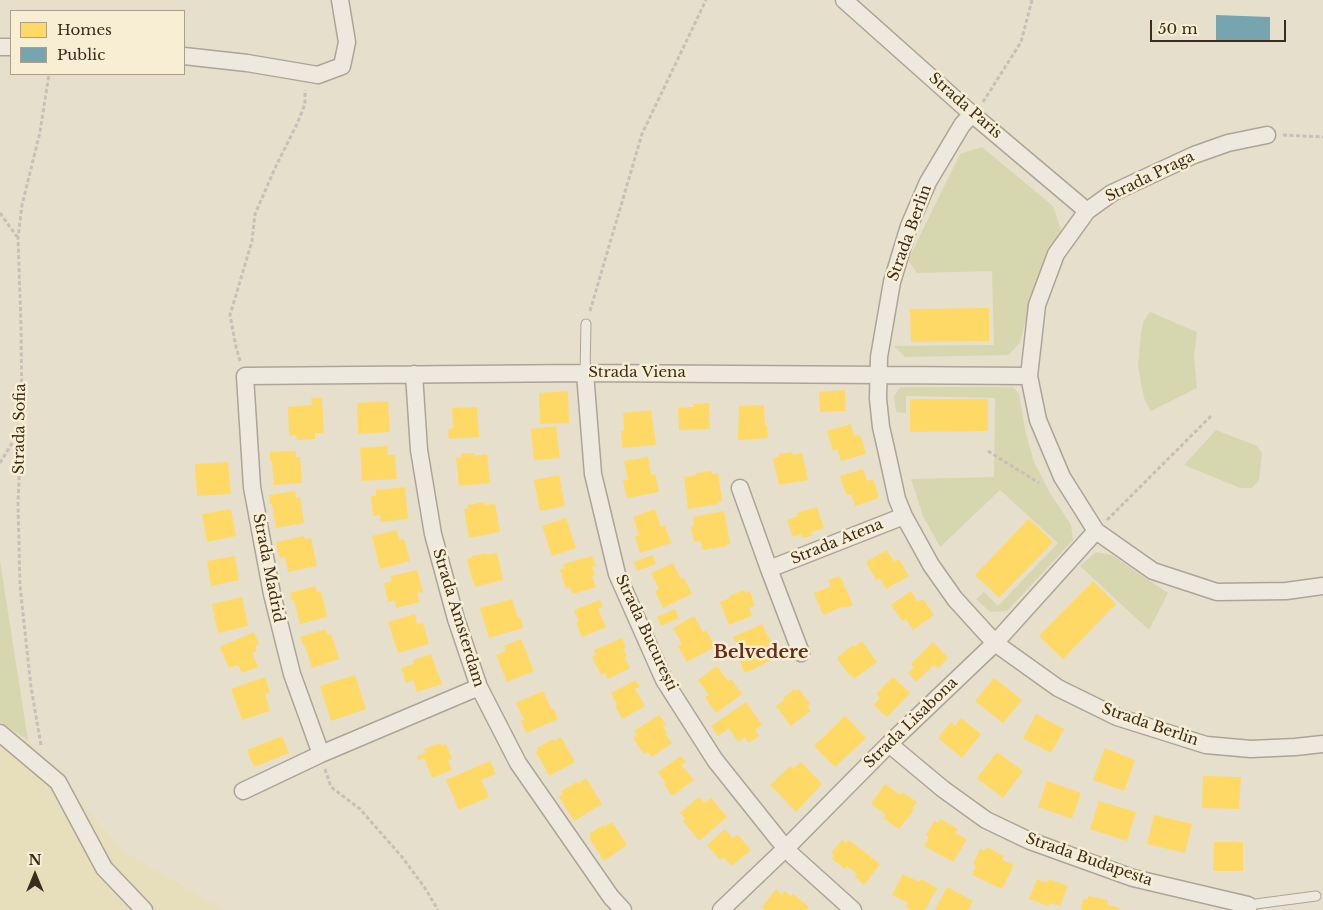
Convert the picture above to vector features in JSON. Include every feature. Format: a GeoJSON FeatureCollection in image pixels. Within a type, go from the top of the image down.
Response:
{"type":"FeatureCollection","features":[{"type":"Feature","properties":{"kind":"street"},"geometry":{"type":"LineString","coordinates":[[185,56],[318,75],[342,66],[347,42],[340,0]]}},
{"type":"Feature","properties":{"kind":"street","name":"Strada Paris"},"geometry":{"type":"LineString","coordinates":[[844,0],[972,114],[1086,211]]}},
{"type":"Feature","properties":{"kind":"street","name":"Strada Berlin"},"geometry":{"type":"LineString","coordinates":[[972,114],[962,125],[928,182],[910,226],[892,282],[880,357],[878,399],[881,427],[897,499],[904,516],[932,565],[955,599],[994,643],[1058,688],[1117,717],[1206,745],[1251,749],[1323,744]]}},
{"type":"Feature","properties":{"kind":"street","name":"Strada Praga"},"geometry":{"type":"LineString","coordinates":[[1267,134],[1228,143],[1194,155],[1112,193],[1086,211],[1056,254],[1037,305],[1029,376],[1038,420],[1062,477],[1096,531],[1153,571],[1217,592],[1286,591],[1323,586]]}},
{"type":"Feature","properties":{"kind":"street","name":"Strada Viena"},"geometry":{"type":"LineString","coordinates":[[245,376],[585,373],[1029,376]]}},
{"type":"Feature","properties":{"kind":"street","name":"Strada București"},"geometry":{"type":"LineString","coordinates":[[585,373],[593,474],[617,574],[664,680],[715,760],[792,856],[853,910]]}},
{"type":"Feature","properties":{"kind":"street","name":"Strada Amsterdam"},"geometry":{"type":"LineString","coordinates":[[414,374],[419,450],[433,534],[456,619],[479,687],[518,763],[611,897],[623,910]]}},
{"type":"Feature","properties":{"kind":"street","name":"Strada Madrid"},"geometry":{"type":"LineString","coordinates":[[245,376],[252,487],[272,594],[292,674],[321,754]]}},
{"type":"Feature","properties":{"kind":"street"},"geometry":{"type":"LineString","coordinates":[[740,488],[801,653]]}},
{"type":"Feature","properties":{"kind":"street","name":"Strada Atena"},"geometry":{"type":"LineString","coordinates":[[770,569],[904,516]]}},
{"type":"Feature","properties":{"kind":"street","name":"Strada Lisabona"},"geometry":{"type":"LineString","coordinates":[[721,910],[994,643],[1096,531]]}},
{"type":"Feature","properties":{"kind":"street"},"geometry":{"type":"LineString","coordinates":[[243,791],[321,754],[479,687]]}},
{"type":"Feature","properties":{"kind":"street"},"geometry":{"type":"LineString","coordinates":[[0,733],[58,782],[104,868],[144,910]]}},
{"type":"Feature","properties":{"kind":"street","name":"Strada Budapesta"},"geometry":{"type":"LineString","coordinates":[[889,744],[943,789],[986,820],[1030,841],[1133,878],[1248,908]]}},
{"type":"Feature","properties":{"kind":"lane","name":"Strada București"},"geometry":{"type":"LineString","coordinates":[[585,373],[586,324]]}},
{"type":"Feature","properties":{"kind":"lane","name":"Strada Budapesta"},"geometry":{"type":"LineString","coordinates":[[1248,908],[1316,896]]}},
{"type":"Feature","properties":{"kind":"path"},"geometry":{"type":"LineString","coordinates":[[586,324],[642,134],[706,0]]}},
{"type":"Feature","properties":{"kind":"path"},"geometry":{"type":"LineString","coordinates":[[972,114],[982,103],[1021,42],[1032,0]]}},
{"type":"Feature","properties":{"kind":"path"},"geometry":{"type":"LineString","coordinates":[[245,376],[236,347],[230,314],[252,241],[255,214],[276,166],[298,124],[305,104],[301,73]]}},
{"type":"Feature","properties":{"kind":"path","name":"Strada Sofia"},"geometry":{"type":"LineString","coordinates":[[43,749],[39,741],[31,687],[20,586],[18,503],[22,414],[22,325],[18,238],[22,205],[40,132],[50,75]]}},
{"type":"Feature","properties":{"kind":"path"},"geometry":{"type":"LineString","coordinates":[[1267,134],[1323,137]]}},
{"type":"Feature","properties":{"kind":"path"},"geometry":{"type":"LineString","coordinates":[[0,213],[18,238]]}},
{"type":"Feature","properties":{"kind":"path"},"geometry":{"type":"LineString","coordinates":[[0,463],[11,445],[22,414]]}},
{"type":"Feature","properties":{"kind":"path"},"geometry":{"type":"LineString","coordinates":[[1096,531],[1211,416]]}},
{"type":"Feature","properties":{"kind":"path"},"geometry":{"type":"LineString","coordinates":[[988,451],[1039,483]]}},
{"type":"Feature","properties":{"kind":"path"},"geometry":{"type":"LineString","coordinates":[[321,754],[331,787],[360,809],[402,857],[425,888],[438,910]]}},
{"type":"Feature","properties":{"kind":"shaded area"},"geometry":{"type":"Polygon","coordinates":[[[0,722],[28,740],[123,851],[224,910],[0,910],[0,722]]]}},
{"type":"Feature","properties":{"kind":"green space"},"geometry":{"type":"Polygon","coordinates":[[[982,147],[1053,206],[1061,230],[1033,289],[1020,343],[1008,355],[905,357],[894,346],[994,345],[992,271],[917,273],[908,260],[960,154],[982,147]]]}},
{"type":"Feature","properties":{"kind":"green space"},"geometry":{"type":"Polygon","coordinates":[[[1150,312],[1197,332],[1194,355],[1197,388],[1151,411],[1145,401],[1138,366],[1143,322],[1150,312]]]}},
{"type":"Feature","properties":{"kind":"green space"},"geometry":{"type":"Polygon","coordinates":[[[900,387],[1013,387],[1019,394],[1026,434],[1034,462],[1050,493],[1071,525],[1073,540],[1007,611],[990,612],[976,599],[984,592],[998,606],[1058,543],[1000,490],[940,547],[923,516],[911,479],[994,477],[995,398],[906,396],[906,413],[896,412],[894,396],[900,387]]]}},
{"type":"Feature","properties":{"kind":"green space"},"geometry":{"type":"Polygon","coordinates":[[[1216,430],[1257,446],[1262,453],[1259,480],[1252,488],[1240,488],[1184,465],[1216,430]]]}},
{"type":"Feature","properties":{"kind":"green space"},"geometry":{"type":"Polygon","coordinates":[[[1096,552],[1112,555],[1168,593],[1149,630],[1080,566],[1096,552]]]}},
{"type":"Feature","properties":{"kind":"green space"},"geometry":{"type":"Polygon","coordinates":[[[0,561],[28,740],[0,722],[0,561]]]}},
{"type":"Feature","properties":{"kind":"building: Homes"},"geometry":{"type":"Polygon","coordinates":[[[989,308],[989,341],[911,342],[910,309],[989,308]]]}},
{"type":"Feature","properties":{"kind":"building: Homes"},"geometry":{"type":"Polygon","coordinates":[[[845,390],[846,411],[820,412],[819,392],[845,390]]]}},
{"type":"Feature","properties":{"kind":"building: Homes"},"geometry":{"type":"Polygon","coordinates":[[[568,391],[569,423],[540,424],[539,393],[568,391]]]}},
{"type":"Feature","properties":{"kind":"building: Homes"},"geometry":{"type":"Polygon","coordinates":[[[311,398],[322,398],[324,433],[315,433],[315,439],[297,440],[296,435],[289,436],[288,407],[312,405],[311,398]]]}},
{"type":"Feature","properties":{"kind":"building: Homes"},"geometry":{"type":"Polygon","coordinates":[[[910,399],[988,399],[988,431],[910,432],[910,399]]]}},
{"type":"Feature","properties":{"kind":"building: Homes"},"geometry":{"type":"Polygon","coordinates":[[[388,401],[390,432],[358,434],[357,403],[388,401]]]}},
{"type":"Feature","properties":{"kind":"building: Homes"},"geometry":{"type":"Polygon","coordinates":[[[709,403],[710,429],[679,430],[678,408],[694,407],[694,404],[709,403]]]}},
{"type":"Feature","properties":{"kind":"building: Homes"},"geometry":{"type":"Polygon","coordinates":[[[764,405],[765,426],[767,426],[768,438],[738,440],[739,406],[764,405]]]}},
{"type":"Feature","properties":{"kind":"building: Homes"},"geometry":{"type":"Polygon","coordinates":[[[477,407],[479,437],[449,439],[448,429],[453,428],[452,408],[477,407]]]}},
{"type":"Feature","properties":{"kind":"building: Homes"},"geometry":{"type":"Polygon","coordinates":[[[651,410],[656,445],[622,448],[623,413],[651,410]]]}},
{"type":"Feature","properties":{"kind":"building: Homes"},"geometry":{"type":"Polygon","coordinates":[[[851,424],[854,436],[860,435],[866,454],[841,461],[837,449],[833,451],[827,431],[851,424]]]}},
{"type":"Feature","properties":{"kind":"building: Homes"},"geometry":{"type":"Polygon","coordinates":[[[556,426],[560,458],[534,460],[531,429],[556,426]]]}},
{"type":"Feature","properties":{"kind":"building: Homes"},"geometry":{"type":"Polygon","coordinates":[[[387,446],[388,455],[395,455],[397,479],[362,481],[360,448],[387,446]]]}},
{"type":"Feature","properties":{"kind":"building: Homes"},"geometry":{"type":"Polygon","coordinates":[[[296,451],[296,457],[300,457],[302,483],[274,485],[270,452],[296,451]]]}},
{"type":"Feature","properties":{"kind":"building: Homes"},"geometry":{"type":"Polygon","coordinates":[[[792,452],[793,455],[802,453],[808,480],[779,485],[773,458],[779,457],[778,454],[792,452]]]}},
{"type":"Feature","properties":{"kind":"building: Homes"},"geometry":{"type":"Polygon","coordinates":[[[474,453],[474,456],[487,454],[490,483],[459,486],[456,458],[461,457],[461,454],[474,453]]]}},
{"type":"Feature","properties":{"kind":"building: Homes"},"geometry":{"type":"Polygon","coordinates":[[[648,457],[651,475],[655,474],[659,492],[627,498],[623,480],[628,480],[624,461],[648,457]]]}},
{"type":"Feature","properties":{"kind":"building: Homes"},"geometry":{"type":"Polygon","coordinates":[[[228,462],[231,494],[197,496],[195,464],[228,462]]]}},
{"type":"Feature","properties":{"kind":"building: Homes"},"geometry":{"type":"Polygon","coordinates":[[[863,469],[867,481],[873,479],[879,498],[855,506],[851,494],[846,495],[840,476],[863,469]]]}},
{"type":"Feature","properties":{"kind":"building: Homes"},"geometry":{"type":"Polygon","coordinates":[[[712,471],[712,474],[718,473],[722,501],[717,502],[718,504],[688,509],[684,477],[712,471]]]}},
{"type":"Feature","properties":{"kind":"building: Homes"},"geometry":{"type":"Polygon","coordinates":[[[559,475],[565,506],[540,511],[534,480],[559,475]]]}},
{"type":"Feature","properties":{"kind":"building: Homes"},"geometry":{"type":"Polygon","coordinates":[[[405,487],[408,519],[381,522],[380,515],[373,516],[371,496],[376,496],[376,490],[405,487]]]}},
{"type":"Feature","properties":{"kind":"building: Homes"},"geometry":{"type":"Polygon","coordinates":[[[295,491],[296,498],[300,497],[304,523],[276,528],[269,495],[295,491]]]}},
{"type":"Feature","properties":{"kind":"building: Homes"},"geometry":{"type":"Polygon","coordinates":[[[484,502],[485,505],[495,504],[500,532],[469,538],[464,509],[468,508],[468,505],[484,502]]]}},
{"type":"Feature","properties":{"kind":"building: Homes"},"geometry":{"type":"Polygon","coordinates":[[[817,507],[824,528],[811,532],[812,536],[803,538],[802,534],[793,537],[787,520],[798,516],[797,513],[817,507]]]}},
{"type":"Feature","properties":{"kind":"building: Homes"},"geometry":{"type":"Polygon","coordinates":[[[231,509],[236,536],[207,542],[202,514],[231,509]]]}},
{"type":"Feature","properties":{"kind":"building: Homes"},"geometry":{"type":"Polygon","coordinates":[[[655,509],[661,527],[665,526],[671,543],[640,553],[635,536],[639,535],[633,517],[655,509]]]}},
{"type":"Feature","properties":{"kind":"building: Homes"},"geometry":{"type":"Polygon","coordinates":[[[724,511],[730,544],[702,550],[701,541],[694,542],[691,526],[694,525],[693,517],[724,511]]]}},
{"type":"Feature","properties":{"kind":"building: Homes"},"geometry":{"type":"Polygon","coordinates":[[[566,518],[576,548],[552,556],[542,526],[566,518]]]}},
{"type":"Feature","properties":{"kind":"building: Homes"},"geometry":{"type":"Polygon","coordinates":[[[1029,519],[1053,542],[999,598],[975,575],[1029,519]]]}},
{"type":"Feature","properties":{"kind":"building: Homes"},"geometry":{"type":"Polygon","coordinates":[[[397,530],[399,540],[404,539],[410,561],[380,569],[372,536],[397,530]]]}},
{"type":"Feature","properties":{"kind":"building: Homes"},"geometry":{"type":"Polygon","coordinates":[[[304,536],[305,539],[311,538],[317,566],[288,572],[285,557],[279,558],[276,542],[304,536]]]}},
{"type":"Feature","properties":{"kind":"building: Homes"},"geometry":{"type":"Polygon","coordinates":[[[887,550],[894,562],[899,559],[909,576],[886,589],[880,578],[876,580],[866,562],[887,550]]]}},
{"type":"Feature","properties":{"kind":"building: Homes"},"geometry":{"type":"Polygon","coordinates":[[[487,553],[487,555],[497,553],[503,580],[475,587],[467,559],[487,553]]]}},
{"type":"Feature","properties":{"kind":"building: Homes"},"geometry":{"type":"Polygon","coordinates":[[[653,555],[656,564],[637,571],[634,562],[653,555]]]}},
{"type":"Feature","properties":{"kind":"building: Homes"},"geometry":{"type":"Polygon","coordinates":[[[235,556],[239,580],[211,586],[207,561],[235,556]]]}},
{"type":"Feature","properties":{"kind":"building: Homes"},"geometry":{"type":"Polygon","coordinates":[[[592,556],[596,566],[592,567],[595,575],[592,576],[596,587],[573,594],[570,587],[566,589],[560,570],[565,568],[563,564],[592,556]]]}},
{"type":"Feature","properties":{"kind":"building: Homes"},"geometry":{"type":"Polygon","coordinates":[[[673,563],[681,579],[684,578],[692,594],[663,608],[655,591],[659,589],[651,573],[673,563]]]}},
{"type":"Feature","properties":{"kind":"building: Homes"},"geometry":{"type":"Polygon","coordinates":[[[417,570],[423,592],[417,593],[420,602],[396,608],[394,600],[388,602],[384,583],[392,581],[391,576],[417,570]]]}},
{"type":"Feature","properties":{"kind":"building: Homes"},"geometry":{"type":"Polygon","coordinates":[[[840,576],[853,605],[845,608],[844,606],[823,615],[814,593],[831,586],[828,580],[840,576]]]}},
{"type":"Feature","properties":{"kind":"building: Homes"},"geometry":{"type":"Polygon","coordinates":[[[1093,581],[1116,604],[1063,659],[1039,636],[1093,581]]]}},
{"type":"Feature","properties":{"kind":"building: Homes"},"geometry":{"type":"Polygon","coordinates":[[[315,586],[317,592],[321,591],[327,617],[300,624],[294,600],[292,601],[290,593],[315,586]]]}},
{"type":"Feature","properties":{"kind":"building: Homes"},"geometry":{"type":"Polygon","coordinates":[[[744,590],[746,593],[750,591],[755,606],[749,608],[752,616],[729,625],[720,602],[744,590]]]}},
{"type":"Feature","properties":{"kind":"building: Homes"},"geometry":{"type":"Polygon","coordinates":[[[911,591],[918,602],[923,599],[934,615],[913,630],[906,619],[902,621],[891,605],[911,591]]]}},
{"type":"Feature","properties":{"kind":"building: Homes"},"geometry":{"type":"Polygon","coordinates":[[[242,597],[248,626],[218,633],[212,604],[242,597]]]}},
{"type":"Feature","properties":{"kind":"building: Homes"},"geometry":{"type":"Polygon","coordinates":[[[512,599],[523,628],[489,638],[480,608],[512,599]]]}},
{"type":"Feature","properties":{"kind":"building: Homes"},"geometry":{"type":"Polygon","coordinates":[[[600,600],[603,607],[598,609],[606,627],[582,637],[576,623],[579,622],[574,610],[600,600]]]}},
{"type":"Feature","properties":{"kind":"building: Homes"},"geometry":{"type":"Polygon","coordinates":[[[675,609],[679,618],[661,626],[657,617],[675,609]]]}},
{"type":"Feature","properties":{"kind":"building: Homes"},"geometry":{"type":"Polygon","coordinates":[[[415,614],[417,624],[423,623],[429,644],[398,653],[388,622],[415,614]]]}},
{"type":"Feature","properties":{"kind":"building: Homes"},"geometry":{"type":"Polygon","coordinates":[[[694,616],[703,632],[707,631],[715,647],[687,662],[678,646],[682,644],[673,628],[694,616]]]}},
{"type":"Feature","properties":{"kind":"building: Homes"},"geometry":{"type":"Polygon","coordinates":[[[762,624],[778,657],[745,673],[734,648],[737,646],[733,637],[762,624]]]}},
{"type":"Feature","properties":{"kind":"building: Homes"},"geometry":{"type":"Polygon","coordinates":[[[326,629],[327,635],[331,634],[339,659],[312,668],[305,645],[303,645],[300,637],[326,629]]]}},
{"type":"Feature","properties":{"kind":"building: Homes"},"geometry":{"type":"Polygon","coordinates":[[[254,632],[259,644],[255,646],[257,651],[252,653],[258,667],[242,673],[238,665],[229,668],[220,647],[254,632]]]}},
{"type":"Feature","properties":{"kind":"building: Homes"},"geometry":{"type":"Polygon","coordinates":[[[622,638],[626,648],[623,649],[627,656],[625,658],[630,668],[608,679],[605,673],[601,675],[592,657],[596,655],[594,650],[622,638]]]}},
{"type":"Feature","properties":{"kind":"building: Homes"},"geometry":{"type":"Polygon","coordinates":[[[521,639],[534,671],[507,682],[496,655],[506,651],[504,646],[521,639]]]}},
{"type":"Feature","properties":{"kind":"building: Homes"},"geometry":{"type":"Polygon","coordinates":[[[862,641],[877,662],[854,679],[837,658],[853,645],[855,647],[862,641]]]}},
{"type":"Feature","properties":{"kind":"building: Homes"},"geometry":{"type":"Polygon","coordinates":[[[933,642],[948,658],[938,668],[934,665],[916,682],[908,673],[914,667],[911,664],[933,642]]]}},
{"type":"Feature","properties":{"kind":"building: Homes"},"geometry":{"type":"Polygon","coordinates":[[[431,654],[442,684],[417,692],[413,680],[406,683],[401,668],[414,664],[413,660],[431,654]]]}},
{"type":"Feature","properties":{"kind":"building: Homes"},"geometry":{"type":"Polygon","coordinates":[[[717,666],[728,681],[731,679],[742,694],[716,713],[705,697],[709,695],[698,680],[717,666]]]}},
{"type":"Feature","properties":{"kind":"building: Homes"},"geometry":{"type":"Polygon","coordinates":[[[355,675],[366,709],[331,721],[320,686],[355,675]]]}},
{"type":"Feature","properties":{"kind":"building: Homes"},"geometry":{"type":"Polygon","coordinates":[[[265,677],[270,692],[265,694],[270,711],[242,720],[231,689],[265,677]]]}},
{"type":"Feature","properties":{"kind":"building: Homes"},"geometry":{"type":"Polygon","coordinates":[[[893,677],[910,693],[887,717],[874,705],[880,698],[876,694],[893,677]]]}},
{"type":"Feature","properties":{"kind":"building: Homes"},"geometry":{"type":"Polygon","coordinates":[[[994,678],[1022,700],[1003,723],[975,701],[994,678]]]}},
{"type":"Feature","properties":{"kind":"building: Homes"},"geometry":{"type":"Polygon","coordinates":[[[636,680],[640,687],[635,689],[645,706],[622,719],[611,693],[636,680]]]}},
{"type":"Feature","properties":{"kind":"building: Homes"},"geometry":{"type":"Polygon","coordinates":[[[794,689],[796,691],[799,689],[810,704],[807,706],[810,711],[791,726],[776,706],[794,689]]]}},
{"type":"Feature","properties":{"kind":"building: Homes"},"geometry":{"type":"Polygon","coordinates":[[[543,691],[558,719],[526,733],[521,721],[524,720],[516,703],[543,691]]]}},
{"type":"Feature","properties":{"kind":"building: Homes"},"geometry":{"type":"Polygon","coordinates":[[[746,702],[762,725],[755,730],[759,736],[749,743],[745,737],[738,742],[729,728],[718,736],[711,726],[746,702]]]}},
{"type":"Feature","properties":{"kind":"building: Homes"},"geometry":{"type":"Polygon","coordinates":[[[1036,714],[1064,729],[1051,753],[1023,738],[1036,714]]]}},
{"type":"Feature","properties":{"kind":"building: Homes"},"geometry":{"type":"Polygon","coordinates":[[[659,715],[666,724],[663,726],[667,733],[665,734],[672,743],[652,757],[648,752],[644,754],[633,738],[637,735],[634,731],[659,715]]]}},
{"type":"Feature","properties":{"kind":"building: Homes"},"geometry":{"type":"Polygon","coordinates":[[[845,716],[866,738],[835,767],[814,746],[845,716]]]}},
{"type":"Feature","properties":{"kind":"building: Homes"},"geometry":{"type":"Polygon","coordinates":[[[961,718],[981,734],[962,758],[938,738],[951,722],[955,726],[961,718]]]}},
{"type":"Feature","properties":{"kind":"building: Homes"},"geometry":{"type":"Polygon","coordinates":[[[282,736],[289,753],[254,767],[247,750],[282,736]]]}},
{"type":"Feature","properties":{"kind":"building: Homes"},"geometry":{"type":"Polygon","coordinates":[[[561,737],[575,762],[549,776],[536,752],[538,751],[537,748],[553,739],[554,741],[561,737]]]}},
{"type":"Feature","properties":{"kind":"building: Homes"},"geometry":{"type":"Polygon","coordinates":[[[441,743],[442,746],[446,744],[452,759],[448,760],[452,770],[432,778],[424,758],[418,760],[417,756],[425,753],[424,749],[441,743]]]}},
{"type":"Feature","properties":{"kind":"building: Homes"},"geometry":{"type":"Polygon","coordinates":[[[1105,748],[1135,760],[1124,791],[1093,780],[1105,748]]]}},
{"type":"Feature","properties":{"kind":"building: Homes"},"geometry":{"type":"Polygon","coordinates":[[[997,752],[1023,771],[1003,798],[977,778],[997,752]]]}},
{"type":"Feature","properties":{"kind":"building: Homes"},"geometry":{"type":"Polygon","coordinates":[[[681,756],[686,762],[681,765],[694,780],[672,796],[658,772],[681,756]]]}},
{"type":"Feature","properties":{"kind":"building: Homes"},"geometry":{"type":"Polygon","coordinates":[[[490,761],[496,774],[481,780],[489,797],[459,810],[446,780],[490,761]]]}},
{"type":"Feature","properties":{"kind":"building: Homes"},"geometry":{"type":"Polygon","coordinates":[[[801,762],[822,784],[796,812],[770,785],[790,766],[793,769],[801,762]]]}},
{"type":"Feature","properties":{"kind":"building: Homes"},"geometry":{"type":"Polygon","coordinates":[[[1203,776],[1241,777],[1239,809],[1202,808],[1203,776]]]}},
{"type":"Feature","properties":{"kind":"building: Homes"},"geometry":{"type":"Polygon","coordinates":[[[586,778],[602,804],[574,821],[559,797],[563,794],[561,791],[577,782],[578,784],[586,778]]]}},
{"type":"Feature","properties":{"kind":"building: Homes"},"geometry":{"type":"Polygon","coordinates":[[[1047,781],[1081,793],[1072,819],[1038,807],[1047,781]]]}},
{"type":"Feature","properties":{"kind":"building: Homes"},"geometry":{"type":"Polygon","coordinates":[[[885,784],[900,795],[902,792],[917,802],[912,809],[914,810],[899,829],[883,818],[886,815],[871,804],[885,784]]]}},
{"type":"Feature","properties":{"kind":"building: Homes"},"geometry":{"type":"Polygon","coordinates":[[[699,797],[705,803],[711,798],[727,817],[699,841],[683,821],[685,819],[680,813],[699,797]]]}},
{"type":"Feature","properties":{"kind":"building: Homes"},"geometry":{"type":"Polygon","coordinates":[[[1099,801],[1136,812],[1127,841],[1090,829],[1099,801]]]}},
{"type":"Feature","properties":{"kind":"building: Homes"},"geometry":{"type":"Polygon","coordinates":[[[1154,815],[1192,824],[1185,853],[1147,844],[1154,815]]]}},
{"type":"Feature","properties":{"kind":"building: Homes"},"geometry":{"type":"Polygon","coordinates":[[[940,819],[958,829],[955,833],[967,839],[953,862],[924,846],[929,837],[926,835],[934,821],[938,823],[940,819]]]}},
{"type":"Feature","properties":{"kind":"building: Homes"},"geometry":{"type":"Polygon","coordinates":[[[612,822],[627,845],[604,861],[589,838],[591,837],[589,834],[603,825],[604,827],[612,822]]]}},
{"type":"Feature","properties":{"kind":"building: Homes"},"geometry":{"type":"Polygon","coordinates":[[[725,829],[733,838],[738,835],[751,850],[732,866],[723,857],[720,860],[707,845],[725,829]]]}},
{"type":"Feature","properties":{"kind":"building: Homes"},"geometry":{"type":"Polygon","coordinates":[[[842,840],[846,843],[849,840],[880,864],[864,885],[855,877],[857,874],[847,866],[845,869],[832,859],[834,855],[831,853],[842,840]]]}},
{"type":"Feature","properties":{"kind":"building: Homes"},"geometry":{"type":"Polygon","coordinates":[[[1214,842],[1243,842],[1243,871],[1213,871],[1214,842]]]}},
{"type":"Feature","properties":{"kind":"building: Homes"},"geometry":{"type":"Polygon","coordinates":[[[986,847],[1004,856],[1002,860],[1014,865],[1002,889],[972,875],[976,866],[973,864],[980,849],[984,851],[986,847]]]}},
{"type":"Feature","properties":{"kind":"building: Homes"},"geometry":{"type":"Polygon","coordinates":[[[903,874],[919,882],[921,879],[937,888],[925,910],[910,910],[906,907],[908,903],[892,895],[903,874]]]}},
{"type":"Feature","properties":{"kind":"building: Homes"},"geometry":{"type":"Polygon","coordinates":[[[1037,879],[1047,883],[1049,879],[1068,886],[1060,906],[1050,903],[1048,906],[1029,899],[1037,879]]]}},
{"type":"Feature","properties":{"kind":"building: Homes"},"geometry":{"type":"Polygon","coordinates":[[[947,887],[973,901],[968,910],[935,910],[947,887]]]}},
{"type":"Feature","properties":{"kind":"building: Homes"},"geometry":{"type":"Polygon","coordinates":[[[776,889],[782,895],[785,891],[791,896],[793,894],[809,907],[806,910],[765,910],[762,907],[776,889]]]}},
{"type":"Feature","properties":{"kind":"building: Homes"},"geometry":{"type":"Polygon","coordinates":[[[1088,896],[1108,900],[1107,905],[1120,908],[1119,910],[1081,910],[1083,899],[1087,900],[1088,896]]]}},
{"type":"Feature","properties":{"kind":"building: Public"},"geometry":{"type":"Polygon","coordinates":[[[1216,15],[1270,17],[1270,42],[1216,41],[1216,15]]]}},
{"type":"Feature","properties":{"kind":"district","name":"Belvedere"},"geometry":{"type":"Point","coordinates":[761,653]}}]}
